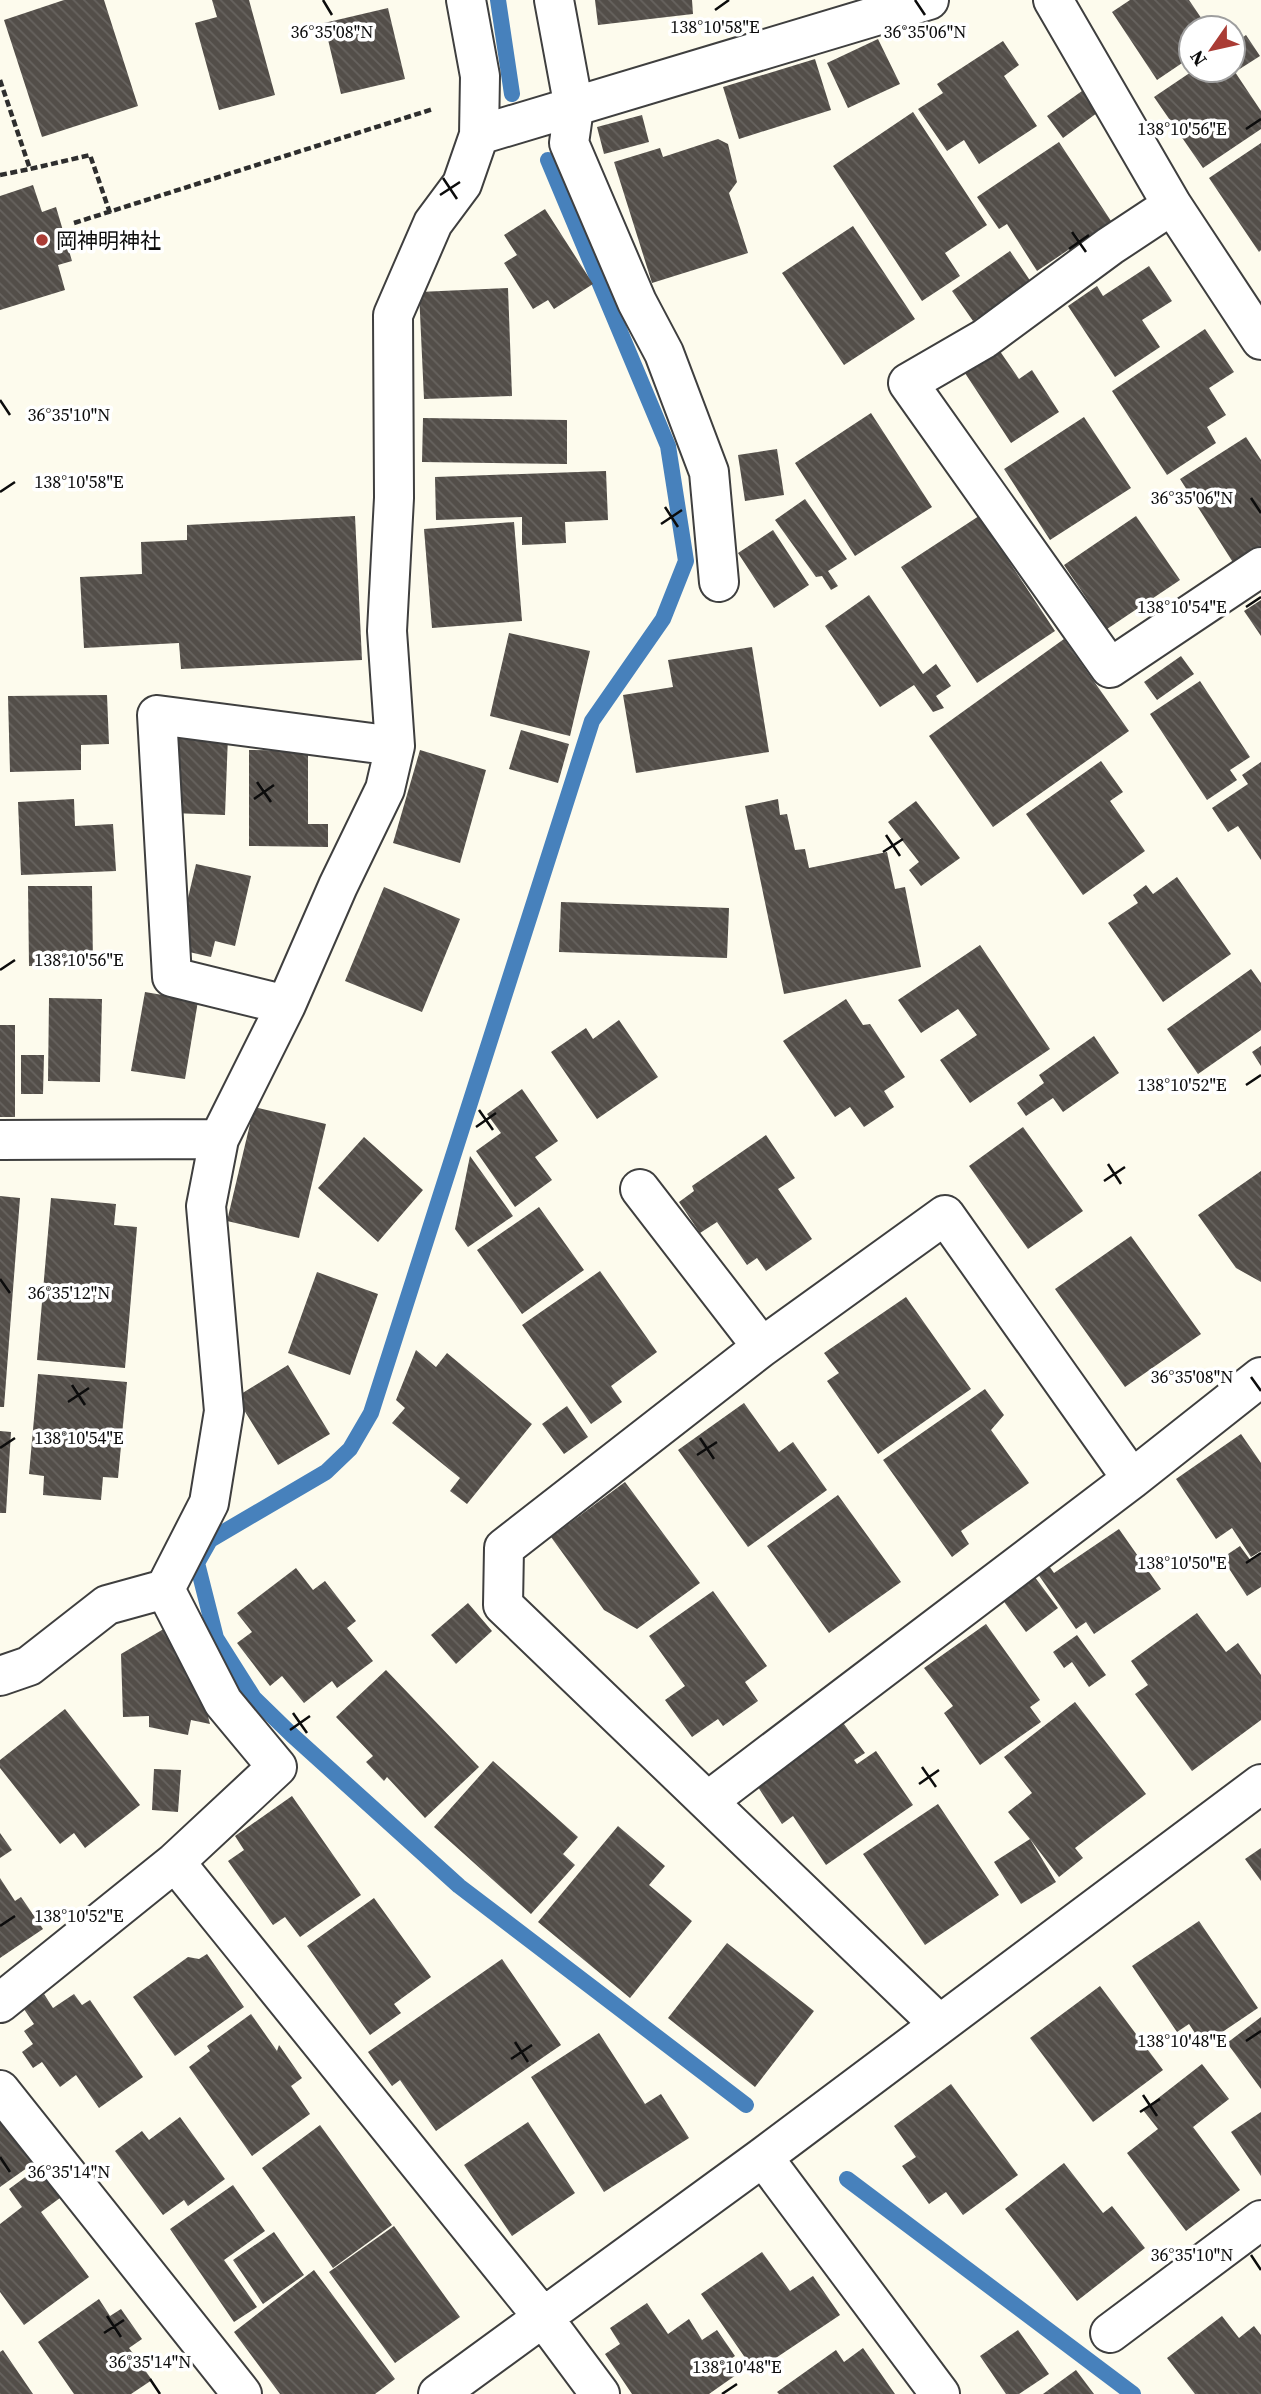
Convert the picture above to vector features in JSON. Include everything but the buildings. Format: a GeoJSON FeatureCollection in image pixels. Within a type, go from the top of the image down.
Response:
{"type":"FeatureCollection","features":[{"type":"Feature","properties":{"kind":"street"},"geometry":{"type":"LineString","coordinates":[[0,1676],[29,1666],[107,1605],[165,1589],[209,1503],[224,1411],[206,1206],[219,1139],[286,1005],[338,886],[385,789],[395,746],[387,631],[394,498],[393,315],[433,223],[463,184],[479,135],[480,76],[467,0]]}},
{"type":"Feature","properties":{"kind":"street"},"geometry":{"type":"LineString","coordinates":[[554,0],[574,108],[569,143],[637,302],[664,353],[709,472],[719,582]]}},
{"type":"Feature","properties":{"kind":"street"},"geometry":{"type":"LineString","coordinates":[[479,135],[929,0]]}},
{"type":"Feature","properties":{"kind":"street"},"geometry":{"type":"LineString","coordinates":[[1053,0],[1172,205],[1261,340]]}},
{"type":"Feature","properties":{"kind":"street"},"geometry":{"type":"LineString","coordinates":[[1172,205],[1110,246],[984,339],[908,383],[1110,668],[1261,567]]}},
{"type":"Feature","properties":{"kind":"street"},"geometry":{"type":"LineString","coordinates":[[286,1005],[172,977],[157,715],[395,746]]}},
{"type":"Feature","properties":{"kind":"street"},"geometry":{"type":"LineString","coordinates":[[0,1140],[219,1139]]}},
{"type":"Feature","properties":{"kind":"street"},"geometry":{"type":"LineString","coordinates":[[640,1189],[762,1347]]}},
{"type":"Feature","properties":{"kind":"street"},"geometry":{"type":"LineString","coordinates":[[939,2024],[503,1605],[504,1548],[762,1347],[945,1215],[1132,1479]]}},
{"type":"Feature","properties":{"kind":"street"},"geometry":{"type":"LineString","coordinates":[[708,1801],[1132,1479],[1261,1377]]}},
{"type":"Feature","properties":{"kind":"street"},"geometry":{"type":"LineString","coordinates":[[0,2003],[175,1862],[276,1767],[223,1702],[165,1589]]}},
{"type":"Feature","properties":{"kind":"street"},"geometry":{"type":"LineString","coordinates":[[438,2394],[763,2157],[1261,1784]]}},
{"type":"Feature","properties":{"kind":"street"},"geometry":{"type":"LineString","coordinates":[[175,1862],[542,2316],[600,2394]]}},
{"type":"Feature","properties":{"kind":"street"},"geometry":{"type":"LineString","coordinates":[[0,2090],[242,2394]]}},
{"type":"Feature","properties":{"kind":"street"},"geometry":{"type":"LineString","coordinates":[[763,2157],[940,2394]]}},
{"type":"Feature","properties":{"kind":"street"},"geometry":{"type":"LineString","coordinates":[[1110,2333],[1261,2220]]}},
{"type":"Feature","properties":{"kind":"path"},"geometry":{"type":"LineString","coordinates":[[0,79],[30,170]]}},
{"type":"Feature","properties":{"kind":"path"},"geometry":{"type":"LineString","coordinates":[[74,223],[480,94]]}},
{"type":"Feature","properties":{"kind":"path"},"geometry":{"type":"LineString","coordinates":[[0,175],[90,155],[110,213]]}},
{"type":"Feature","properties":{"kind":"waterway"},"geometry":{"type":"LineString","coordinates":[[498,0],[512,94]]}},
{"type":"Feature","properties":{"kind":"waterway"},"geometry":{"type":"LineString","coordinates":[[548,160],[668,446],[686,561],[663,619],[592,721],[371,1413],[350,1449],[326,1472],[210,1540],[197,1563],[216,1638],[254,1698],[459,1886],[746,2105]]}},
{"type":"Feature","properties":{"kind":"waterway"},"geometry":{"type":"LineString","coordinates":[[847,2179],[1133,2394]]}},
{"type":"Feature","properties":{"kind":"place","name":"岡神明神社"},"geometry":{"type":"Point","coordinates":[42,240]}}]}
